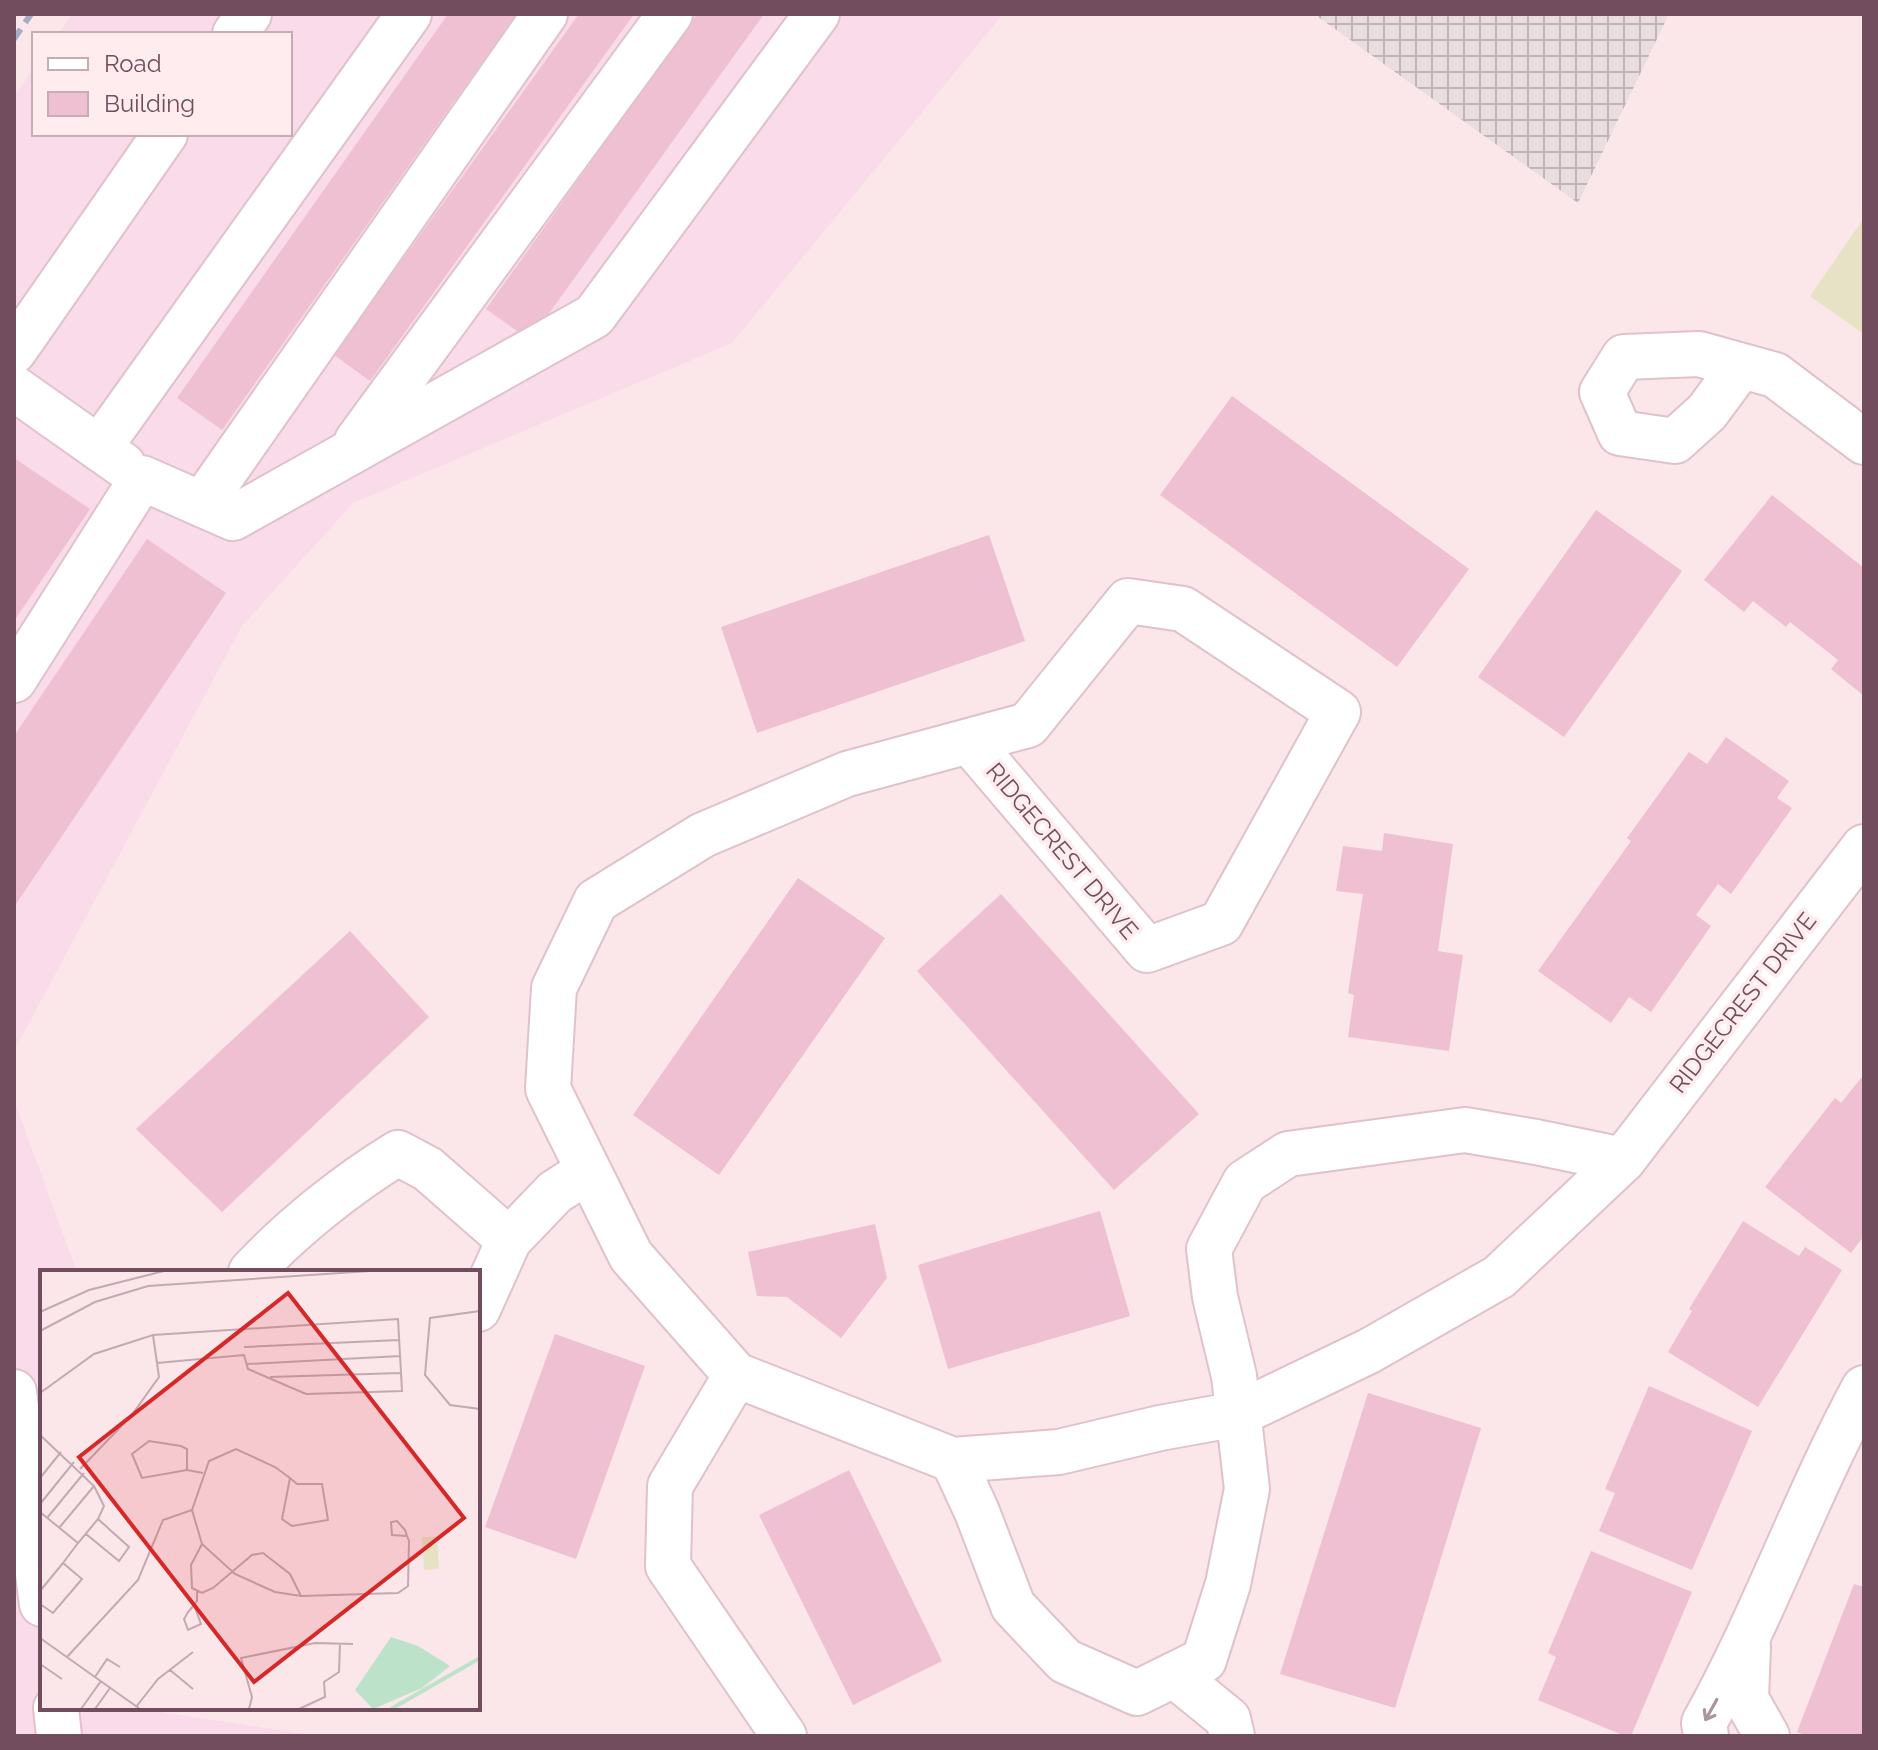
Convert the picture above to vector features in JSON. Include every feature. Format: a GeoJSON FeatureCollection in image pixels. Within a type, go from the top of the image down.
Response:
{"type":"FeatureCollection","features":[{"type":"Feature","properties":{"kind":"street"},"geometry":{"type":"LineString","coordinates":[[236,32],[249,14]]}},
{"type":"Feature","properties":{"kind":"street"},"geometry":{"type":"LineString","coordinates":[[99,448],[409,14]]}},
{"type":"Feature","properties":{"kind":"street"},"geometry":{"type":"LineString","coordinates":[[202,504],[545,14]]}},
{"type":"Feature","properties":{"kind":"street"},"geometry":{"type":"LineString","coordinates":[[347,454],[670,14]]}},
{"type":"Feature","properties":{"kind":"street"},"geometry":{"type":"LineString","coordinates":[[14,388],[142,478],[233,518],[594,316],[817,14]]}},
{"type":"Feature","properties":{"kind":"street"},"geometry":{"type":"LineString","coordinates":[[14,351],[164,136]]}},
{"type":"Feature","properties":{"kind":"street"},"geometry":{"type":"LineString","coordinates":[[1741,366],[1775,375],[1864,442]]}},
{"type":"Feature","properties":{"kind":"street"},"geometry":{"type":"LineString","coordinates":[[14,680],[142,478]]}},
{"type":"Feature","properties":{"kind":"street","name":"RIDGECREST DRIVE"},"geometry":{"type":"LineString","coordinates":[[969,741],[1147,950],[1221,923],[1338,712],[1183,609],[1128,601],[1028,725],[847,774],[703,835],[596,901],[554,988],[548,1089],[631,1256],[736,1375],[953,1460],[1059,1452],[1160,1428],[1238,1414],[1369,1351],[1499,1277],[1623,1160],[1864,847]]}},
{"type":"Feature","properties":{"kind":"street"},"geometry":{"type":"LineString","coordinates":[[953,1460],[977,1512],[1013,1606],[1065,1661],[1137,1693],[1204,1660],[1228,1584],[1247,1489],[1234,1376],[1215,1297],[1209,1249],[1245,1182],[1288,1154],[1465,1130],[1623,1160]]}},
{"type":"Feature","properties":{"kind":"street"},"geometry":{"type":"LineString","coordinates":[[253,1270],[361,1175],[398,1153],[428,1169],[509,1240]]}},
{"type":"Feature","properties":{"kind":"street"},"geometry":{"type":"LineString","coordinates":[[480,1305],[509,1240],[555,1192],[588,1171]]}},
{"type":"Feature","properties":{"kind":"street"},"geometry":{"type":"LineString","coordinates":[[736,1375],[670,1486],[668,1566],[784,1736]]}},
{"type":"Feature","properties":{"kind":"street"},"geometry":{"type":"LineString","coordinates":[[1706,1736],[1704,1723],[1864,1388]]}},
{"type":"Feature","properties":{"kind":"street"},"geometry":{"type":"LineString","coordinates":[[14,1392],[40,1589]]}},
{"type":"Feature","properties":{"kind":"street"},"geometry":{"type":"LineString","coordinates":[[1748,1635],[1746,1699],[1767,1736]]}},
{"type":"Feature","properties":{"kind":"street"},"geometry":{"type":"LineString","coordinates":[[1174,1675],[1228,1719],[1232,1736]]}},
{"type":"Feature","properties":{"kind":"street"},"geometry":{"type":"LineString","coordinates":[[56,1710],[59,1736]]}},
{"type":"Feature","properties":{"kind":"shaded area"},"geometry":{"type":"Polygon","coordinates":[[[72,14],[1003,14],[732,343],[353,503],[242,626],[14,1051],[14,97],[32,71],[32,136],[292,136],[292,32],[59,32],[72,14]]]}},
{"type":"Feature","properties":{"kind":"shaded area"},"geometry":{"type":"Polygon","coordinates":[[[1314,14],[1669,14],[1578,203],[1314,14]]]}},
{"type":"Feature","properties":{"kind":"shaded area"},"geometry":{"type":"Polygon","coordinates":[[[1864,218],[1864,334],[1810,296],[1864,218]]]}},
{"type":"Feature","properties":{"kind":"shaded area"},"geometry":{"type":"Polygon","coordinates":[[[14,1100],[76,1270],[40,1270],[40,1710],[146,1710],[319,1736],[14,1736],[14,1100]]]}},
{"type":"Feature","properties":{"kind":"building"},"geometry":{"type":"Polygon","coordinates":[[[448,14],[516,14],[222,430],[177,398],[448,14]]]}},
{"type":"Feature","properties":{"kind":"building"},"geometry":{"type":"Polygon","coordinates":[[[579,14],[634,14],[370,381],[334,355],[579,14]]]}},
{"type":"Feature","properties":{"kind":"building"},"geometry":{"type":"Polygon","coordinates":[[[697,14],[764,14],[530,340],[486,309],[697,14]]]}},
{"type":"Feature","properties":{"kind":"building"},"geometry":{"type":"Polygon","coordinates":[[[1232,396],[1469,569],[1397,667],[1160,495],[1232,396]]]}},
{"type":"Feature","properties":{"kind":"building"},"geometry":{"type":"Polygon","coordinates":[[[14,458],[90,509],[14,621],[14,458]]]}},
{"type":"Feature","properties":{"kind":"building"},"geometry":{"type":"Polygon","coordinates":[[[1772,495],[1864,568],[1864,696],[1831,669],[1838,660],[1790,622],[1786,627],[1753,601],[1744,612],[1704,580],[1772,495]]]}},
{"type":"Feature","properties":{"kind":"building"},"geometry":{"type":"Polygon","coordinates":[[[1596,510],[1682,571],[1564,737],[1478,677],[1596,510]]]}},
{"type":"Feature","properties":{"kind":"building"},"geometry":{"type":"Polygon","coordinates":[[[989,535],[1025,641],[757,733],[721,627],[989,535]]]}},
{"type":"Feature","properties":{"kind":"building"},"geometry":{"type":"Polygon","coordinates":[[[147,539],[226,593],[14,907],[14,736],[147,539]]]}},
{"type":"Feature","properties":{"kind":"building"},"geometry":{"type":"Polygon","coordinates":[[[1726,737],[1789,781],[1777,798],[1792,808],[1731,894],[1718,884],[1696,915],[1711,926],[1651,1012],[1629,997],[1611,1023],[1538,971],[1631,841],[1627,838],[1689,752],[1707,764],[1726,737]]]}},
{"type":"Feature","properties":{"kind":"building"},"geometry":{"type":"Polygon","coordinates":[[[1384,833],[1453,844],[1438,951],[1463,955],[1449,1051],[1348,1037],[1354,995],[1348,993],[1363,894],[1336,891],[1343,846],[1382,851],[1384,833]]]}},
{"type":"Feature","properties":{"kind":"building"},"geometry":{"type":"Polygon","coordinates":[[[798,878],[885,938],[719,1175],[633,1115],[798,878]]]}},
{"type":"Feature","properties":{"kind":"building"},"geometry":{"type":"Polygon","coordinates":[[[1001,894],[1199,1114],[1114,1190],[917,971],[1001,894]]]}},
{"type":"Feature","properties":{"kind":"building"},"geometry":{"type":"Polygon","coordinates":[[[350,931],[429,1017],[222,1212],[136,1129],[350,931]]]}},
{"type":"Feature","properties":{"kind":"building"},"geometry":{"type":"Polygon","coordinates":[[[1861,1078],[1864,1080],[1864,1236],[1851,1253],[1765,1187],[1835,1098],[1841,1103],[1861,1078]]]}},
{"type":"Feature","properties":{"kind":"building"},"geometry":{"type":"Polygon","coordinates":[[[1100,1211],[1130,1316],[948,1369],[918,1265],[1100,1211]]]}},
{"type":"Feature","properties":{"kind":"building"},"geometry":{"type":"Polygon","coordinates":[[[1743,1221],[1799,1256],[1805,1247],[1842,1270],[1758,1407],[1668,1352],[1692,1311],[1689,1309],[1743,1221]]]}},
{"type":"Feature","properties":{"kind":"building"},"geometry":{"type":"Polygon","coordinates":[[[875,1224],[887,1278],[841,1338],[787,1297],[757,1296],[748,1252],[875,1224]]]}},
{"type":"Feature","properties":{"kind":"building"},"geometry":{"type":"Polygon","coordinates":[[[555,1334],[645,1366],[576,1559],[485,1527],[555,1334]]]}},
{"type":"Feature","properties":{"kind":"building"},"geometry":{"type":"Polygon","coordinates":[[[1649,1386],[1752,1431],[1692,1570],[1599,1531],[1615,1493],[1605,1489],[1649,1386]]]}},
{"type":"Feature","properties":{"kind":"building"},"geometry":{"type":"Polygon","coordinates":[[[1368,1393],[1481,1428],[1395,1708],[1280,1674],[1368,1393]]]}},
{"type":"Feature","properties":{"kind":"building"},"geometry":{"type":"Polygon","coordinates":[[[849,1470],[942,1661],[853,1705],[759,1515],[849,1470]]]}},
{"type":"Feature","properties":{"kind":"building"},"geometry":{"type":"Polygon","coordinates":[[[1591,1551],[1692,1592],[1631,1736],[1538,1700],[1556,1657],[1548,1653],[1591,1551]]]}},
{"type":"Feature","properties":{"kind":"building"},"geometry":{"type":"Polygon","coordinates":[[[1854,1584],[1864,1587],[1864,1736],[1808,1736],[1797,1732],[1854,1584]]]}},
{"type":"Feature","properties":{"kind":"railway"},"geometry":{"type":"LineString","coordinates":[[14,39],[31,14]]}}]}
